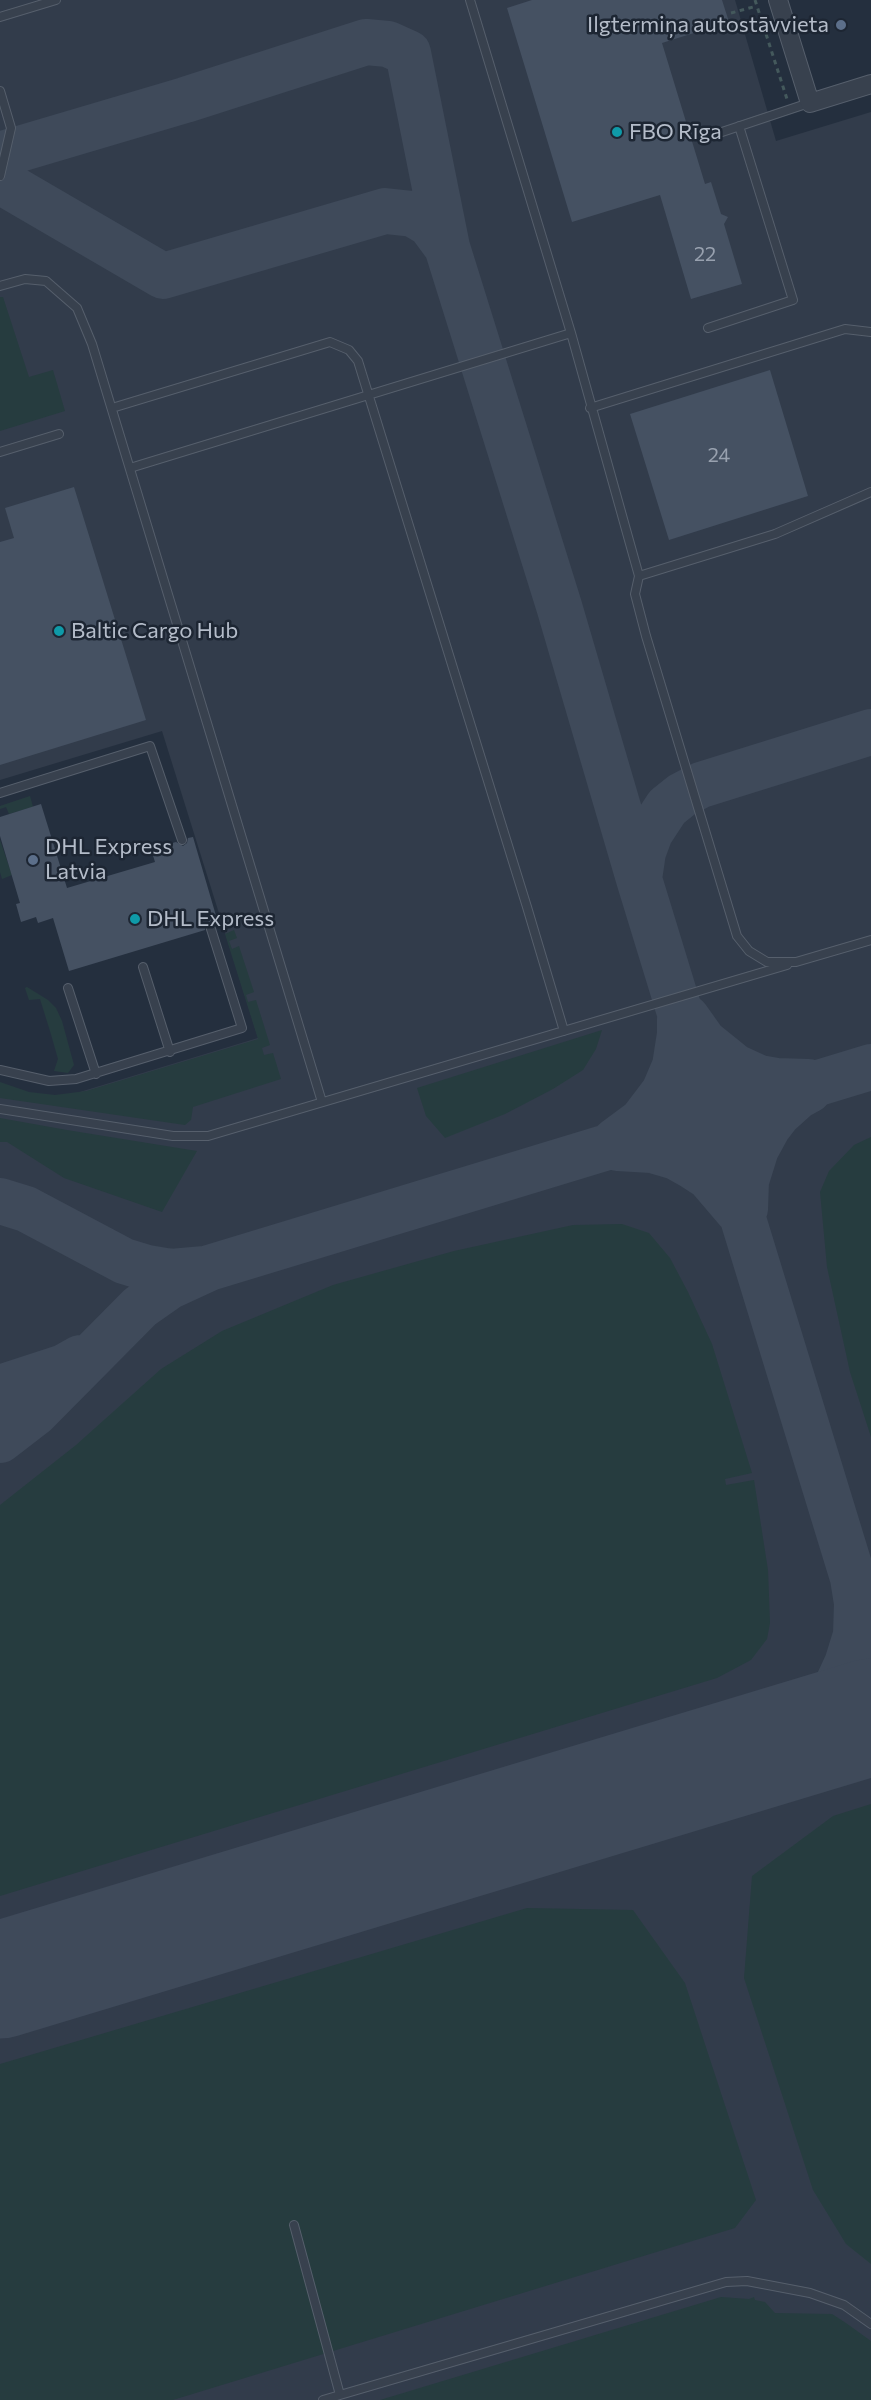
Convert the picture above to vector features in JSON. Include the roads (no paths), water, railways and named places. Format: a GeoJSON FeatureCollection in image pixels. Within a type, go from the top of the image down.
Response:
{"type":"FeatureCollection","features":[{"type":"Feature","properties":{"kind":"street"},"geometry":{"type":"LineString","coordinates":[[778,0],[810,103],[871,84]]}},
{"type":"Feature","properties":{"kind":"lane"},"geometry":{"type":"LineString","coordinates":[[0,17],[56,0]]}},
{"type":"Feature","properties":{"kind":"lane"},"geometry":{"type":"LineString","coordinates":[[470,0],[571,333],[590,408],[639,576],[635,594],[646,636],[737,936],[749,951],[767,962],[796,962]]}},
{"type":"Feature","properties":{"kind":"lane"},"geometry":{"type":"LineString","coordinates":[[0,91],[11,128],[0,176]]}},
{"type":"Feature","properties":{"kind":"lane"},"geometry":{"type":"LineString","coordinates":[[719,133],[810,103]]}},
{"type":"Feature","properties":{"kind":"lane"},"geometry":{"type":"LineString","coordinates":[[708,328],[793,300],[739,126]]}},
{"type":"Feature","properties":{"kind":"lane"},"geometry":{"type":"LineString","coordinates":[[0,286],[25,279],[46,281],[77,308],[92,344],[322,1102]]}},
{"type":"Feature","properties":{"kind":"lane"},"geometry":{"type":"LineString","coordinates":[[590,408],[845,329],[871,332]]}},
{"type":"Feature","properties":{"kind":"lane"},"geometry":{"type":"LineString","coordinates":[[130,468],[571,333]]}},
{"type":"Feature","properties":{"kind":"lane"},"geometry":{"type":"LineString","coordinates":[[112,408],[330,342],[349,350],[358,361],[564,1031]]}},
{"type":"Feature","properties":{"kind":"lane"},"geometry":{"type":"LineString","coordinates":[[0,452],[59,434]]}},
{"type":"Feature","properties":{"kind":"lane"},"geometry":{"type":"LineString","coordinates":[[639,576],[775,534],[871,492]]}},
{"type":"Feature","properties":{"kind":"lane"},"geometry":{"type":"LineString","coordinates":[[0,793],[150,746],[182,840]]}},
{"type":"Feature","properties":{"kind":"lane"},"geometry":{"type":"LineString","coordinates":[[0,1070],[49,1081],[76,1079],[242,1028],[211,928]]}},
{"type":"Feature","properties":{"kind":"lane"},"geometry":{"type":"LineString","coordinates":[[0,1109],[188,1137],[208,1136],[871,940]]}},
{"type":"Feature","properties":{"kind":"lane"},"geometry":{"type":"LineString","coordinates":[[143,967],[170,1052]]}},
{"type":"Feature","properties":{"kind":"lane"},"geometry":{"type":"LineString","coordinates":[[68,988],[96,1074]]}},
{"type":"Feature","properties":{"kind":"lane"},"geometry":{"type":"LineString","coordinates":[[294,2224],[339,2395]]}},
{"type":"Feature","properties":{"kind":"lane"},"geometry":{"type":"LineString","coordinates":[[323,2400],[726,2282],[747,2281],[810,2293],[844,2305],[871,2324]]}},
{"type":"Feature","properties":{"kind":"place","name":"Ilgtermiņa autostāvvieta"},"geometry":{"type":"Point","coordinates":[841,25]}},
{"type":"Feature","properties":{"kind":"place","name":"FBO Rīga"},"geometry":{"type":"Point","coordinates":[617,132]}},
{"type":"Feature","properties":{"kind":"place","name":"Baltic Cargo Hub"},"geometry":{"type":"Point","coordinates":[59,631]}},
{"type":"Feature","properties":{"kind":"place","name":"DHL Express Latvia"},"geometry":{"type":"Point","coordinates":[33,860]}},
{"type":"Feature","properties":{"kind":"place","name":"DHL Express"},"geometry":{"type":"Point","coordinates":[135,919]}}]}
